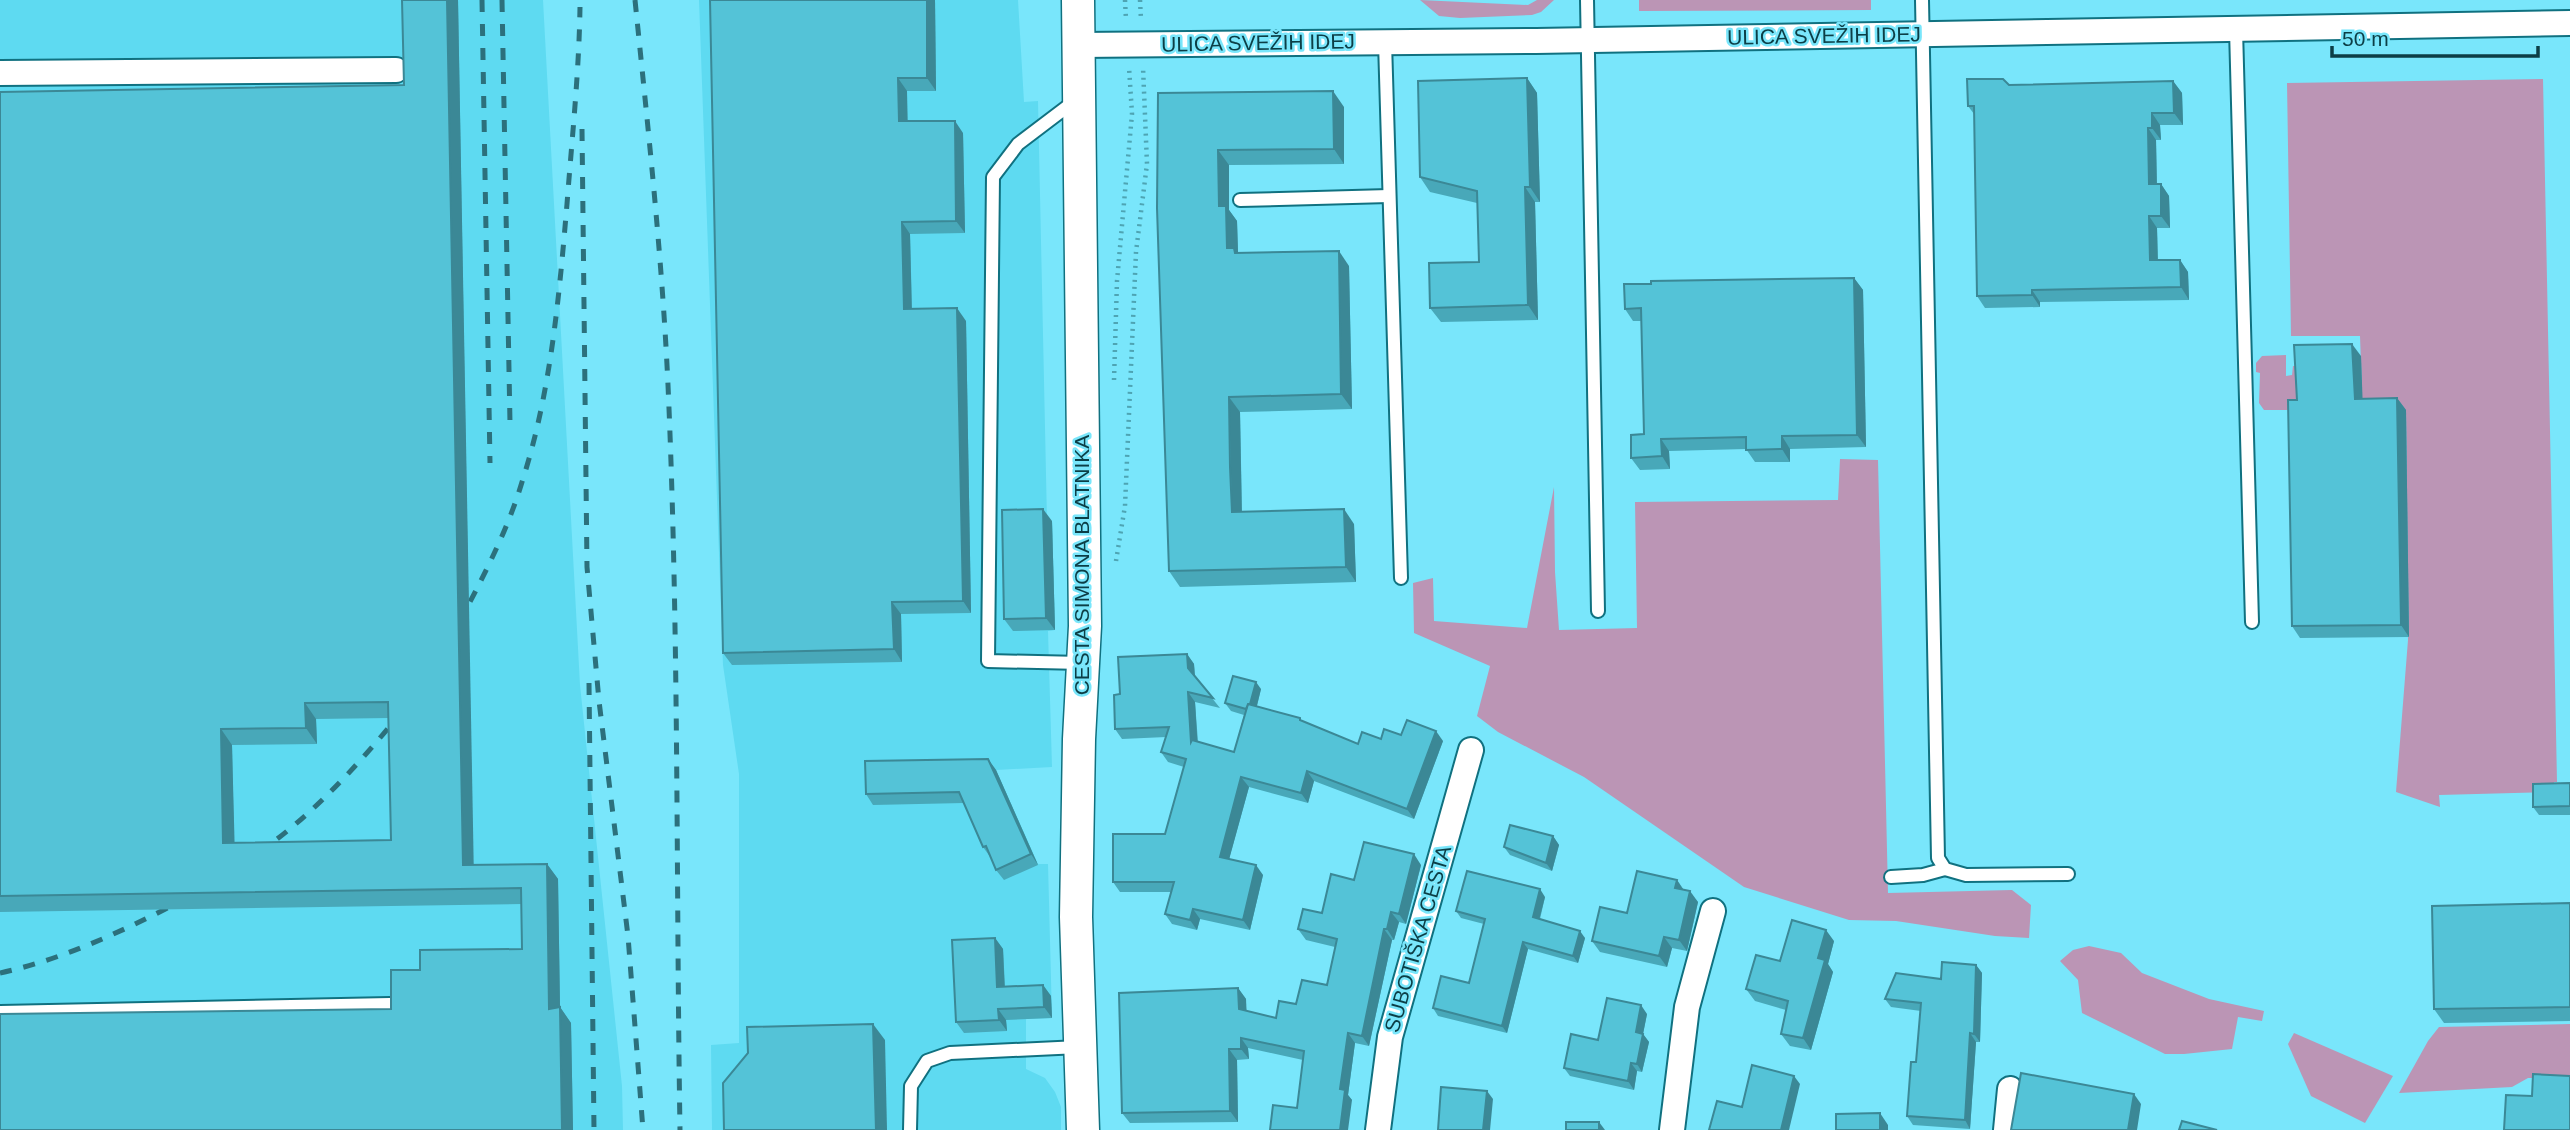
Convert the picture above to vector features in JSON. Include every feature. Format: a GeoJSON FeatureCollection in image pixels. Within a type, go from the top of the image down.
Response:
{"type":"FeatureCollection","features":[{"type":"Feature","properties":{"kind":"street","name":"CESTA SIMONA BLATNIKA"},"geometry":{"type":"LineString","coordinates":[[1077,0],[1085,626],[1076,917],[1083,1130]]}},
{"type":"Feature","properties":{"kind":"street","name":"ULICA SVEŽIH IDEJ"},"geometry":{"type":"LineString","coordinates":[[1079,45],[1588,40],[2570,23]]}},
{"type":"Feature","properties":{"kind":"street"},"geometry":{"type":"LineString","coordinates":[[0,73],[396,70]]}},
{"type":"Feature","properties":{"kind":"street","name":"SUBOTIŠKA CESTA"},"geometry":{"type":"LineString","coordinates":[[1378,1130],[1390,1037],[1471,750]]}},
{"type":"Feature","properties":{"kind":"street"},"geometry":{"type":"LineString","coordinates":[[1672,1130],[1687,1007],[1713,911]]}},
{"type":"Feature","properties":{"kind":"street"},"geometry":{"type":"LineString","coordinates":[[2006,1130],[2010,1089]]}},
{"type":"Feature","properties":{"kind":"lane"},"geometry":{"type":"LineString","coordinates":[[1587,0],[1598,611]]}},
{"type":"Feature","properties":{"kind":"lane"},"geometry":{"type":"LineString","coordinates":[[1922,0],[1938,859],[1945,869]]}},
{"type":"Feature","properties":{"kind":"lane"},"geometry":{"type":"LineString","coordinates":[[2236,29],[2252,622]]}},
{"type":"Feature","properties":{"kind":"lane"},"geometry":{"type":"LineString","coordinates":[[1385,41],[1401,578]]}},
{"type":"Feature","properties":{"kind":"lane"},"geometry":{"type":"LineString","coordinates":[[1079,98],[1018,145],[993,177],[988,661],[1082,663]]}},
{"type":"Feature","properties":{"kind":"lane"},"geometry":{"type":"LineString","coordinates":[[1240,200],[1390,196]]}},
{"type":"Feature","properties":{"kind":"lane"},"geometry":{"type":"LineString","coordinates":[[1891,877],[1923,875],[1945,869],[1966,875],[2068,874]]}},
{"type":"Feature","properties":{"kind":"lane"},"geometry":{"type":"LineString","coordinates":[[0,1012],[390,1004]]}},
{"type":"Feature","properties":{"kind":"lane"},"geometry":{"type":"LineString","coordinates":[[910,1130],[911,1086],[927,1061],[950,1053],[1081,1047]]}},
{"type":"Feature","properties":{"kind":"path"},"geometry":{"type":"LineString","coordinates":[[1115,564],[1125,506],[1136,252],[1147,164],[1140,0]]}},
{"type":"Feature","properties":{"kind":"shaded area"},"geometry":{"type":"Polygon","coordinates":[[[0,0],[543,0],[580,685],[622,1086],[623,1130],[0,1130],[0,0]]]}},
{"type":"Feature","properties":{"kind":"shaded area"},"geometry":{"type":"Polygon","coordinates":[[[699,0],[1018,0],[1024,102],[1038,101],[1047,521],[1052,521],[1055,630],[1048,631],[1052,767],[996,770],[1038,864],[1048,864],[1052,1018],[1026,1019],[1026,1069],[1045,1078],[1055,1092],[1061,1107],[1061,1130],[712,1130],[711,1045],[739,1043],[739,774],[723,665],[699,0]]]}},
{"type":"Feature","properties":{"kind":"shaded area"},"geometry":{"type":"Polygon","coordinates":[[[1420,0],[1528,5],[1537,0],[1554,0],[1541,12],[1532,15],[1460,18],[1439,16],[1420,0]]]}},
{"type":"Feature","properties":{"kind":"shaded area"},"geometry":{"type":"Polygon","coordinates":[[[1639,0],[1871,0],[1871,10],[1639,11],[1639,0]]]}},
{"type":"Feature","properties":{"kind":"shaded area"},"geometry":{"type":"Polygon","coordinates":[[[2543,79],[2557,782],[2554,782],[2554,792],[2439,795],[2440,807],[2396,792],[2408,640],[2406,410],[2264,410],[2259,403],[2260,373],[2256,372],[2256,363],[2262,356],[2286,355],[2286,376],[2292,375],[2293,366],[2303,366],[2362,391],[2360,336],[2291,336],[2287,83],[2543,79]]]}},
{"type":"Feature","properties":{"kind":"shaded area"},"geometry":{"type":"Polygon","coordinates":[[[1840,459],[1878,460],[1888,893],[2012,890],[2031,905],[2029,938],[1995,936],[1896,921],[1849,920],[1744,887],[1584,777],[1498,732],[1477,716],[1490,666],[1414,633],[1413,583],[1433,578],[1434,621],[1527,628],[1554,487],[1559,630],[1637,628],[1635,502],[1838,500],[1840,459]]]}},
{"type":"Feature","properties":{"kind":"shaded area"},"geometry":{"type":"Polygon","coordinates":[[[2089,946],[2121,953],[2142,973],[2209,999],[2264,1011],[2262,1021],[2238,1017],[2232,1049],[2165,1054],[2082,1013],[2078,980],[2060,961],[2073,950],[2089,946]]]}},
{"type":"Feature","properties":{"kind":"shaded area"},"geometry":{"type":"Polygon","coordinates":[[[2570,1024],[2570,1078],[2528,1078],[2512,1087],[2399,1093],[2428,1041],[2439,1027],[2570,1024]]]}},
{"type":"Feature","properties":{"kind":"shaded area"},"geometry":{"type":"Polygon","coordinates":[[[2294,1033],[2393,1076],[2365,1123],[2311,1096],[2288,1044],[2294,1033]]]}},
{"type":"Feature","properties":{"kind":"building"},"geometry":{"type":"Polygon","coordinates":[[[402,0],[447,0],[463,865],[547,864],[549,1009],[560,1007],[562,1130],[0,1130],[0,1014],[391,1009],[391,970],[420,970],[420,950],[522,949],[521,888],[0,896],[0,92],[404,85],[402,0]],[[388,702],[305,703],[306,728],[221,729],[223,843],[391,840],[388,702]]]}},
{"type":"Feature","properties":{"kind":"building"},"geometry":{"type":"Polygon","coordinates":[[[710,0],[927,0],[927,78],[898,78],[899,121],[955,121],[956,221],[902,222],[904,309],[957,308],[963,601],[892,602],[894,649],[723,653],[710,0]]]}},
{"type":"Feature","properties":{"kind":"building"},"geometry":{"type":"Polygon","coordinates":[[[1527,78],[1530,187],[1525,187],[1528,305],[1430,308],[1429,263],[1479,262],[1477,191],[1420,177],[1418,81],[1527,78]]]}},
{"type":"Feature","properties":{"kind":"building"},"geometry":{"type":"Polygon","coordinates":[[[1967,79],[2003,79],[2009,85],[2173,81],[2174,113],[2152,113],[2152,128],[2148,128],[2149,184],[2161,184],[2161,216],[2149,216],[2150,260],[2180,260],[2181,287],[2032,290],[2032,295],[1977,296],[1974,106],[1968,106],[1967,79]]]}},
{"type":"Feature","properties":{"kind":"building"},"geometry":{"type":"Polygon","coordinates":[[[1333,91],[1334,149],[1218,150],[1219,206],[1226,206],[1227,248],[1234,248],[1235,253],[1339,251],[1341,394],[1229,397],[1230,467],[1232,512],[1344,509],[1346,567],[1169,571],[1157,208],[1158,93],[1333,91]]]}},
{"type":"Feature","properties":{"kind":"building"},"geometry":{"type":"Polygon","coordinates":[[[1854,278],[1857,435],[1782,436],[1782,449],[1746,450],[1746,437],[1661,439],[1662,456],[1631,458],[1631,435],[1644,434],[1641,308],[1625,309],[1624,284],[1651,284],[1651,281],[1854,278]]]}},
{"type":"Feature","properties":{"kind":"building"},"geometry":{"type":"Polygon","coordinates":[[[2352,344],[2355,399],[2397,398],[2401,625],[2292,626],[2288,400],[2297,400],[2294,345],[2352,344]]]}},
{"type":"Feature","properties":{"kind":"building"},"geometry":{"type":"Polygon","coordinates":[[[1043,509],[1046,618],[1004,619],[1002,510],[1043,509]]]}},
{"type":"Feature","properties":{"kind":"building"},"geometry":{"type":"Polygon","coordinates":[[[1187,654],[1188,668],[1213,698],[1188,692],[1191,742],[1192,740],[1234,752],[1248,704],[1300,718],[1358,744],[1362,732],[1381,739],[1384,729],[1401,735],[1407,720],[1436,731],[1407,809],[1307,771],[1301,793],[1241,777],[1220,857],[1256,865],[1243,920],[1193,909],[1190,920],[1165,914],[1174,882],[1113,882],[1113,834],[1165,834],[1186,759],[1161,752],[1169,727],[1115,729],[1114,695],[1120,694],[1118,657],[1187,654]]]}},
{"type":"Feature","properties":{"kind":"building"},"geometry":{"type":"Polygon","coordinates":[[[1233,676],[1256,682],[1246,709],[1225,703],[1233,676]]]}},
{"type":"Feature","properties":{"kind":"building"},"geometry":{"type":"Polygon","coordinates":[[[988,759],[1031,854],[996,870],[959,792],[866,794],[865,761],[988,759]]]}},
{"type":"Feature","properties":{"kind":"building"},"geometry":{"type":"Polygon","coordinates":[[[2570,783],[2570,806],[2533,807],[2533,784],[2570,783]]]}},
{"type":"Feature","properties":{"kind":"building"},"geometry":{"type":"Polygon","coordinates":[[[1510,825],[1553,836],[1546,863],[1504,847],[1510,825]]]}},
{"type":"Feature","properties":{"kind":"building"},"geometry":{"type":"Polygon","coordinates":[[[1364,842],[1414,854],[1399,914],[1391,912],[1387,929],[1384,929],[1362,1036],[1348,1033],[1340,1089],[1345,1090],[1340,1130],[1270,1130],[1273,1105],[1297,1108],[1304,1051],[1241,1038],[1241,1049],[1229,1049],[1230,1111],[1122,1113],[1119,993],[1238,988],[1239,1009],[1276,1018],[1279,1001],[1296,1004],[1302,980],[1327,985],[1337,939],[1298,929],[1303,909],[1322,913],[1331,874],[1354,880],[1364,842]]]}},
{"type":"Feature","properties":{"kind":"building"},"geometry":{"type":"Polygon","coordinates":[[[1467,871],[1540,889],[1533,917],[1580,931],[1573,956],[1523,942],[1502,1026],[1433,1008],[1441,976],[1469,983],[1485,919],[1456,911],[1467,871]]]}},
{"type":"Feature","properties":{"kind":"building"},"geometry":{"type":"Polygon","coordinates":[[[1637,871],[1677,880],[1675,888],[1690,891],[1679,940],[1664,937],[1659,956],[1592,941],[1600,907],[1627,913],[1637,871]]]}},
{"type":"Feature","properties":{"kind":"building"},"geometry":{"type":"Polygon","coordinates":[[[2570,903],[2570,1007],[2434,1009],[2432,906],[2570,903]]]}},
{"type":"Feature","properties":{"kind":"building"},"geometry":{"type":"Polygon","coordinates":[[[1792,920],[1826,930],[1818,958],[1825,960],[1803,1038],[1781,1034],[1788,1001],[1746,989],[1756,955],[1780,961],[1792,920]]]}},
{"type":"Feature","properties":{"kind":"building"},"geometry":{"type":"Polygon","coordinates":[[[995,938],[997,987],[1043,985],[1044,1007],[998,1009],[999,1020],[956,1022],[952,940],[995,938]]]}},
{"type":"Feature","properties":{"kind":"building"},"geometry":{"type":"Polygon","coordinates":[[[1942,962],[1976,965],[1974,1034],[1970,1033],[1965,1120],[1907,1116],[1911,1062],[1916,1062],[1921,1003],[1885,999],[1896,973],[1941,979],[1942,962]]]}},
{"type":"Feature","properties":{"kind":"building"},"geometry":{"type":"Polygon","coordinates":[[[1607,998],[1641,1005],[1636,1032],[1643,1034],[1637,1064],[1631,1063],[1628,1081],[1564,1068],[1571,1034],[1598,1040],[1607,998]]]}},
{"type":"Feature","properties":{"kind":"building"},"geometry":{"type":"Polygon","coordinates":[[[873,1024],[876,1130],[724,1130],[723,1083],[748,1053],[747,1027],[873,1024]]]}},
{"type":"Feature","properties":{"kind":"building"},"geometry":{"type":"Polygon","coordinates":[[[1752,1065],[1794,1076],[1781,1130],[1709,1130],[1717,1101],[1742,1107],[1752,1065]]]}},
{"type":"Feature","properties":{"kind":"building"},"geometry":{"type":"Polygon","coordinates":[[[2021,1073],[2134,1094],[2128,1130],[2011,1130],[2021,1073]]]}},
{"type":"Feature","properties":{"kind":"building"},"geometry":{"type":"Polygon","coordinates":[[[2533,1074],[2570,1076],[2570,1130],[2504,1130],[2506,1095],[2532,1096],[2533,1074]]]}},
{"type":"Feature","properties":{"kind":"building"},"geometry":{"type":"Polygon","coordinates":[[[1441,1087],[1487,1091],[1483,1130],[1438,1130],[1441,1087]]]}},
{"type":"Feature","properties":{"kind":"building"},"geometry":{"type":"Polygon","coordinates":[[[1880,1113],[1880,1130],[1836,1130],[1836,1114],[1880,1113]]]}},
{"type":"Feature","properties":{"kind":"building"},"geometry":{"type":"Polygon","coordinates":[[[2182,1121],[2217,1130],[2179,1130],[2182,1121]]]}},
{"type":"Feature","properties":{"kind":"building"},"geometry":{"type":"Polygon","coordinates":[[[1566,1122],[1599,1122],[1599,1130],[1566,1130],[1566,1122]]]}},
{"type":"Feature","properties":{"kind":"railway"},"geometry":{"type":"LineString","coordinates":[[482,0],[490,463]]}},
{"type":"Feature","properties":{"kind":"railway"},"geometry":{"type":"LineString","coordinates":[[502,0],[510,423]]}},
{"type":"Feature","properties":{"kind":"railway"},"geometry":{"type":"LineString","coordinates":[[635,0],[658,240],[672,478],[680,1130]]}},
{"type":"Feature","properties":{"kind":"railway"},"geometry":{"type":"LineString","coordinates":[[459,623],[509,519],[532,448],[547,379],[561,274],[580,7]]}},
{"type":"Feature","properties":{"kind":"railway"},"geometry":{"type":"LineString","coordinates":[[582,129],[587,567],[599,701],[628,936],[643,1130]]}},
{"type":"Feature","properties":{"kind":"railway"},"geometry":{"type":"LineString","coordinates":[[589,683],[594,1130]]}},
{"type":"Feature","properties":{"kind":"railway"},"geometry":{"type":"LineString","coordinates":[[258,853],[334,788],[400,714]]}},
{"type":"Feature","properties":{"kind":"railway"},"geometry":{"type":"LineString","coordinates":[[0,973],[93,943],[181,901]]}}]}
